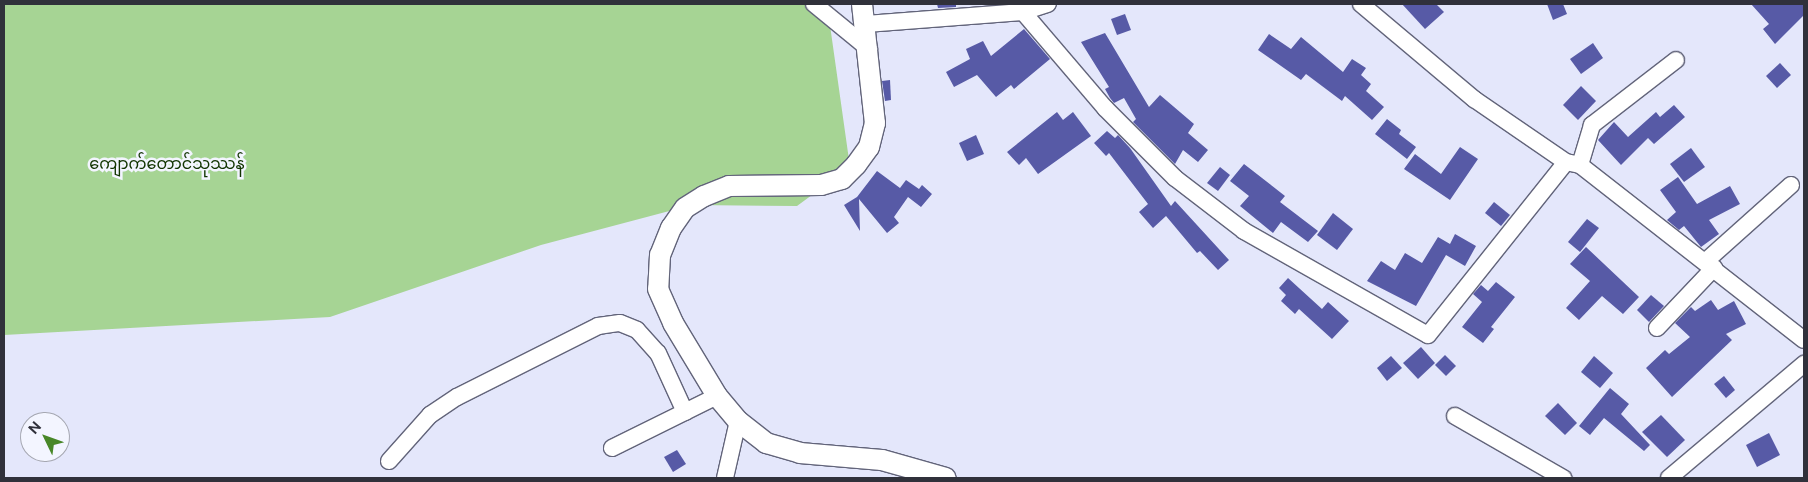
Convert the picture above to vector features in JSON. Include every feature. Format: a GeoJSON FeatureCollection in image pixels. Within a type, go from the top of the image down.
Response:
{"type":"FeatureCollection","features":[{"type":"Feature","properties":{"kind":"street"},"geometry":{"type":"LineString","coordinates":[[814,4],[869,48]]}},
{"type":"Feature","properties":{"kind":"street"},"geometry":{"type":"LineString","coordinates":[[862,4],[869,48],[875,123],[869,147],[842,179],[805,186],[729,186],[704,196],[686,208],[672,228],[660,255],[658,289],[673,323],[717,396],[738,421],[766,443],[800,453],[882,460],[946,478]]}},
{"type":"Feature","properties":{"kind":"street"},"geometry":{"type":"LineString","coordinates":[[866,24],[1023,12],[1048,4]]}},
{"type":"Feature","properties":{"kind":"street"},"geometry":{"type":"LineString","coordinates":[[1360,4],[1474,98],[1573,163],[1710,265],[1804,340]]}},
{"type":"Feature","properties":{"kind":"street"},"geometry":{"type":"LineString","coordinates":[[1023,12],[1105,108],[1175,178],[1244,231],[1428,335],[1573,163],[1592,125],[1676,60]]}},
{"type":"Feature","properties":{"kind":"street"},"geometry":{"type":"LineString","coordinates":[[1657,328],[1710,265],[1791,185]]}},
{"type":"Feature","properties":{"kind":"street"},"geometry":{"type":"LineString","coordinates":[[389,461],[437,410],[598,326],[620,322],[637,330],[658,353],[685,412]]}},
{"type":"Feature","properties":{"kind":"street"},"geometry":{"type":"LineString","coordinates":[[1668,478],[1804,364]]}},
{"type":"Feature","properties":{"kind":"street"},"geometry":{"type":"LineString","coordinates":[[612,448],[717,396]]}},
{"type":"Feature","properties":{"kind":"street"},"geometry":{"type":"LineString","coordinates":[[1455,416],[1563,478]]}},
{"type":"Feature","properties":{"kind":"street"},"geometry":{"type":"LineString","coordinates":[[725,478],[738,421]]}},
{"type":"Feature","properties":{"kind":"green space","name":"ကျောက်တောင်သုဿန်"},"geometry":{"type":"Polygon","coordinates":[[[4,4],[827,4],[850,167],[797,206],[692,205],[541,245],[330,317],[4,335],[4,4]]]}},
{"type":"Feature","properties":{"kind":"building"},"geometry":{"type":"Polygon","coordinates":[[[937,4],[956,4],[956,7],[938,8],[937,4]]]}},
{"type":"Feature","properties":{"kind":"building"},"geometry":{"type":"Polygon","coordinates":[[[1402,4],[1436,4],[1444,12],[1425,29],[1402,4]]]}},
{"type":"Feature","properties":{"kind":"building"},"geometry":{"type":"Polygon","coordinates":[[[1547,4],[1563,4],[1567,14],[1553,20],[1547,4]]]}},
{"type":"Feature","properties":{"kind":"building"},"geometry":{"type":"Polygon","coordinates":[[[1751,4],[1804,4],[1804,15],[1775,44],[1763,29],[1769,24],[1751,4]]]}},
{"type":"Feature","properties":{"kind":"building"},"geometry":{"type":"Polygon","coordinates":[[[1125,14],[1131,30],[1117,35],[1111,19],[1125,14]]]}},
{"type":"Feature","properties":{"kind":"building"},"geometry":{"type":"Polygon","coordinates":[[[1024,29],[1050,59],[1014,89],[1011,85],[996,97],[977,75],[954,87],[946,72],[970,59],[966,49],[983,41],[991,56],[1024,29]]]}},
{"type":"Feature","properties":{"kind":"building"},"geometry":{"type":"Polygon","coordinates":[[[1105,33],[1149,107],[1160,95],[1194,124],[1188,133],[1208,150],[1198,162],[1183,150],[1175,164],[1133,122],[1136,119],[1124,98],[1114,103],[1110,98],[1105,89],[1109,87],[1081,42],[1105,33]]]}},
{"type":"Feature","properties":{"kind":"building"},"geometry":{"type":"Polygon","coordinates":[[[1269,34],[1291,49],[1301,37],[1343,72],[1352,59],[1366,68],[1361,75],[1371,84],[1366,91],[1384,107],[1372,120],[1345,96],[1342,101],[1306,74],[1301,80],[1258,50],[1269,34]]]}},
{"type":"Feature","properties":{"kind":"building"},"geometry":{"type":"Polygon","coordinates":[[[1593,43],[1603,58],[1581,74],[1570,59],[1593,43]]]}},
{"type":"Feature","properties":{"kind":"building"},"geometry":{"type":"Polygon","coordinates":[[[1780,63],[1791,75],[1777,88],[1766,76],[1780,63]]]}},
{"type":"Feature","properties":{"kind":"building"},"geometry":{"type":"Polygon","coordinates":[[[890,80],[891,100],[885,101],[882,81],[890,80]]]}},
{"type":"Feature","properties":{"kind":"building"},"geometry":{"type":"Polygon","coordinates":[[[1581,86],[1596,101],[1578,120],[1563,105],[1581,86]]]}},
{"type":"Feature","properties":{"kind":"building"},"geometry":{"type":"Polygon","coordinates":[[[1674,105],[1685,117],[1654,144],[1648,138],[1621,165],[1598,140],[1614,122],[1628,137],[1656,112],[1660,117],[1674,105]]]}},
{"type":"Feature","properties":{"kind":"building"},"geometry":{"type":"Polygon","coordinates":[[[1057,112],[1063,120],[1073,112],[1091,136],[1038,174],[1026,158],[1019,165],[1007,152],[1057,112]]]}},
{"type":"Feature","properties":{"kind":"building"},"geometry":{"type":"Polygon","coordinates":[[[1387,119],[1401,130],[1399,134],[1416,147],[1407,159],[1375,134],[1387,119]]]}},
{"type":"Feature","properties":{"kind":"building"},"geometry":{"type":"Polygon","coordinates":[[[1107,131],[1115,138],[1118,135],[1130,148],[1171,206],[1175,201],[1229,260],[1218,270],[1200,251],[1197,253],[1166,216],[1153,228],[1139,212],[1148,204],[1109,153],[1106,156],[1094,143],[1107,131]]]}},
{"type":"Feature","properties":{"kind":"building"},"geometry":{"type":"Polygon","coordinates":[[[976,135],[984,154],[967,161],[959,143],[976,135]]]}},
{"type":"Feature","properties":{"kind":"building"},"geometry":{"type":"Polygon","coordinates":[[[1460,147],[1478,159],[1450,200],[1404,169],[1415,154],[1441,174],[1460,147]]]}},
{"type":"Feature","properties":{"kind":"building"},"geometry":{"type":"Polygon","coordinates":[[[1691,148],[1705,167],[1684,182],[1670,164],[1691,148]]]}},
{"type":"Feature","properties":{"kind":"building"},"geometry":{"type":"Polygon","coordinates":[[[1244,164],[1285,196],[1280,202],[1318,231],[1308,242],[1281,222],[1273,233],[1240,206],[1249,196],[1230,181],[1244,164]]]}},
{"type":"Feature","properties":{"kind":"building"},"geometry":{"type":"Polygon","coordinates":[[[1220,167],[1230,175],[1218,191],[1207,183],[1220,167]]]}},
{"type":"Feature","properties":{"kind":"building"},"geometry":{"type":"Polygon","coordinates":[[[877,171],[900,188],[906,180],[919,189],[922,185],[932,194],[921,207],[908,197],[894,217],[899,223],[887,233],[859,199],[860,231],[844,205],[857,197],[877,171]]]}},
{"type":"Feature","properties":{"kind":"building"},"geometry":{"type":"Polygon","coordinates":[[[1678,177],[1697,204],[1730,186],[1740,204],[1709,220],[1719,234],[1701,247],[1684,226],[1679,230],[1667,220],[1676,212],[1660,190],[1678,177]]]}},
{"type":"Feature","properties":{"kind":"building"},"geometry":{"type":"Polygon","coordinates":[[[1494,202],[1510,215],[1501,226],[1485,213],[1494,202]]]}},
{"type":"Feature","properties":{"kind":"building"},"geometry":{"type":"Polygon","coordinates":[[[1333,213],[1353,229],[1337,250],[1317,235],[1333,213]]]}},
{"type":"Feature","properties":{"kind":"building"},"geometry":{"type":"Polygon","coordinates":[[[1587,219],[1599,228],[1580,252],[1568,242],[1587,219]]]}},
{"type":"Feature","properties":{"kind":"building"},"geometry":{"type":"Polygon","coordinates":[[[1455,234],[1476,246],[1465,266],[1446,255],[1416,306],[1367,281],[1381,261],[1395,270],[1405,253],[1422,263],[1438,237],[1450,244],[1455,234]]]}},
{"type":"Feature","properties":{"kind":"building"},"geometry":{"type":"Polygon","coordinates":[[[1586,247],[1639,297],[1623,314],[1602,296],[1579,320],[1566,308],[1590,281],[1570,264],[1586,247]]]}},
{"type":"Feature","properties":{"kind":"building"},"geometry":{"type":"Polygon","coordinates":[[[1288,278],[1322,309],[1328,302],[1349,321],[1332,339],[1299,309],[1295,314],[1281,301],[1286,295],[1279,288],[1288,278]]]}},
{"type":"Feature","properties":{"kind":"building"},"geometry":{"type":"Polygon","coordinates":[[[1496,282],[1515,297],[1491,327],[1494,329],[1483,343],[1462,327],[1482,302],[1473,294],[1481,285],[1488,291],[1496,282]]]}},
{"type":"Feature","properties":{"kind":"building"},"geometry":{"type":"Polygon","coordinates":[[[1651,295],[1664,306],[1649,322],[1637,310],[1651,295]]]}},
{"type":"Feature","properties":{"kind":"building"},"geometry":{"type":"Polygon","coordinates":[[[1711,300],[1718,310],[1734,301],[1746,324],[1726,334],[1732,340],[1672,397],[1646,368],[1665,350],[1669,354],[1690,337],[1675,323],[1691,307],[1695,311],[1711,300]]]}},
{"type":"Feature","properties":{"kind":"building"},"geometry":{"type":"Polygon","coordinates":[[[1421,347],[1435,363],[1418,379],[1403,363],[1421,347]]]}},
{"type":"Feature","properties":{"kind":"building"},"geometry":{"type":"Polygon","coordinates":[[[1445,355],[1456,366],[1446,376],[1435,365],[1445,355]]]}},
{"type":"Feature","properties":{"kind":"building"},"geometry":{"type":"Polygon","coordinates":[[[1391,356],[1402,368],[1387,381],[1377,368],[1391,356]]]}},
{"type":"Feature","properties":{"kind":"building"},"geometry":{"type":"Polygon","coordinates":[[[1594,356],[1613,373],[1600,388],[1581,372],[1594,356]]]}},
{"type":"Feature","properties":{"kind":"building"},"geometry":{"type":"Polygon","coordinates":[[[1724,376],[1735,390],[1726,398],[1714,384],[1724,376]]]}},
{"type":"Feature","properties":{"kind":"building"},"geometry":{"type":"Polygon","coordinates":[[[1610,388],[1629,404],[1621,414],[1650,445],[1644,451],[1604,418],[1590,435],[1579,426],[1610,388]]]}},
{"type":"Feature","properties":{"kind":"building"},"geometry":{"type":"Polygon","coordinates":[[[1558,403],[1577,423],[1565,435],[1545,416],[1558,403]]]}},
{"type":"Feature","properties":{"kind":"building"},"geometry":{"type":"Polygon","coordinates":[[[1661,415],[1685,440],[1667,457],[1642,432],[1661,415]]]}},
{"type":"Feature","properties":{"kind":"building"},"geometry":{"type":"Polygon","coordinates":[[[1769,433],[1780,455],[1757,467],[1746,445],[1769,433]]]}},
{"type":"Feature","properties":{"kind":"building"},"geometry":{"type":"Polygon","coordinates":[[[677,450],[686,464],[673,472],[664,457],[677,450]]]}}]}
